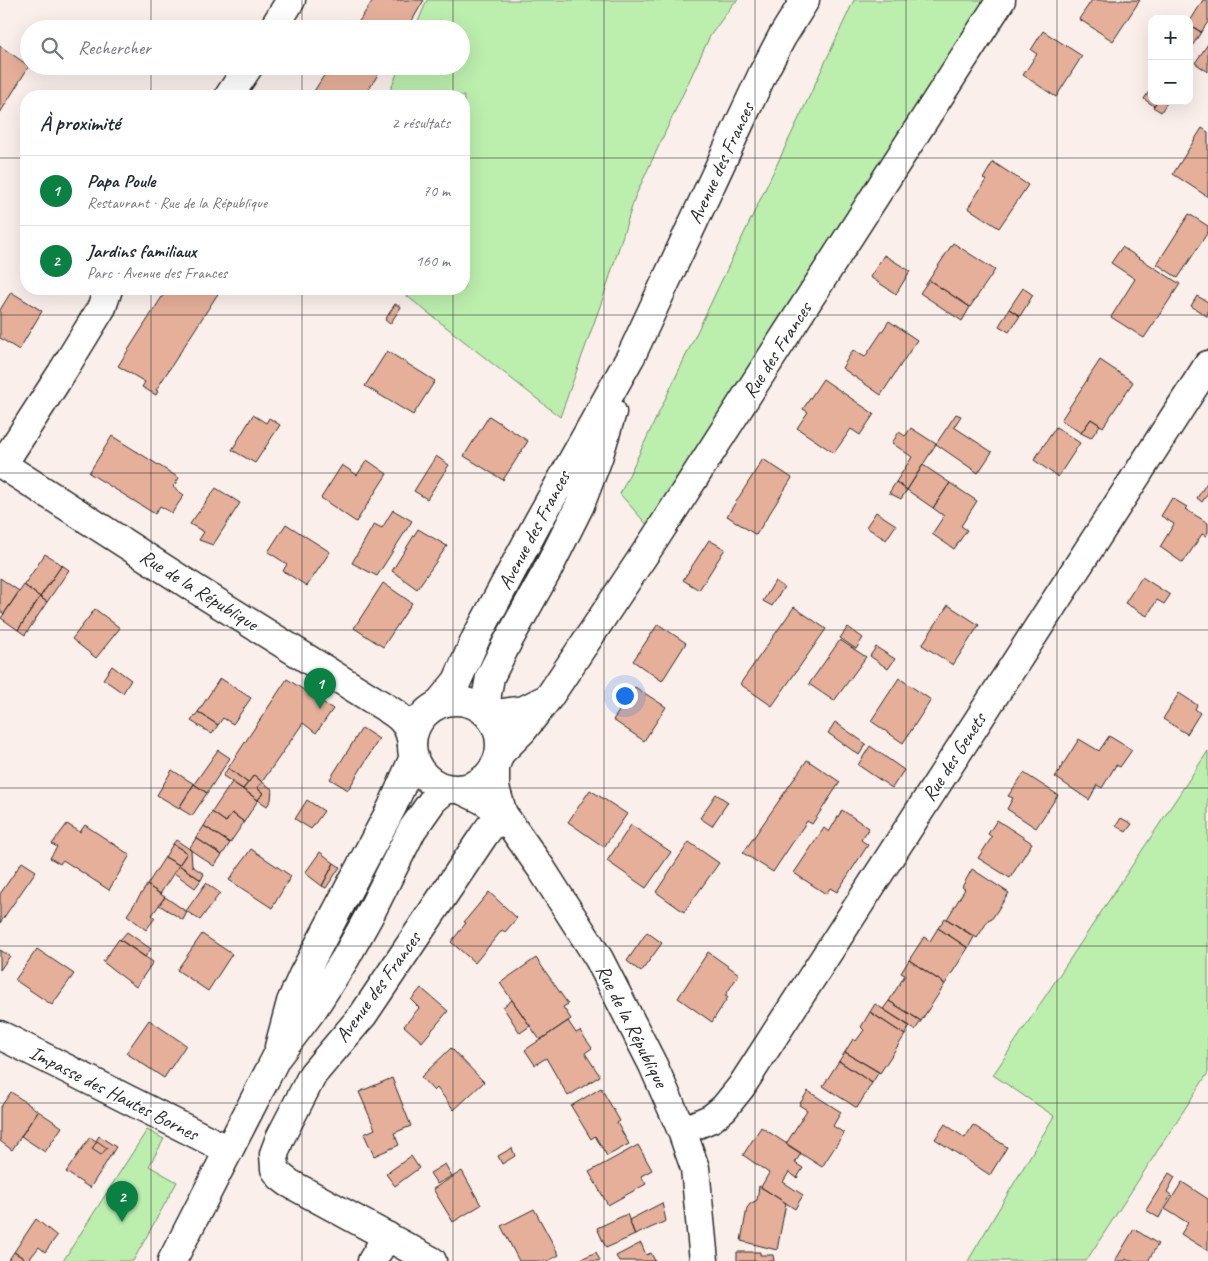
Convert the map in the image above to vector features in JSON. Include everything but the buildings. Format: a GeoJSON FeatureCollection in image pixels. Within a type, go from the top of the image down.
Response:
{"type":"FeatureCollection","features":[{"type":"Feature","properties":{"kind":"street"},"geometry":{"type":"LineString","coordinates":[[279,20],[291,0]]}},
{"type":"Feature","properties":{"kind":"street","name":"Avenue des Frances"},"geometry":{"type":"LineString","coordinates":[[432,709],[457,682],[476,638],[538,522],[631,356],[763,73],[782,36],[805,0]]}},
{"type":"Feature","properties":{"kind":"street","name":"Rue des Frances"},"geometry":{"type":"LineString","coordinates":[[497,759],[549,697],[698,473],[1001,0]]}},
{"type":"Feature","properties":{"kind":"street"},"geometry":{"type":"LineString","coordinates":[[233,90],[243,75]]}},
{"type":"Feature","properties":{"kind":"street"},"geometry":{"type":"LineString","coordinates":[[1,463],[62,374],[102,307],[106,295]]}},
{"type":"Feature","properties":{"kind":"street","name":"Avenue des Frances"},"geometry":{"type":"LineString","coordinates":[[488,714],[487,694],[490,677],[510,637],[546,574],[580,505],[598,458],[631,356]]}},
{"type":"Feature","properties":{"kind":"street","name":"Rue des Genets"},"geometry":{"type":"LineString","coordinates":[[682,1131],[712,1118],[724,1108],[741,1087],[1208,365]]}},
{"type":"Feature","properties":{"kind":"street","name":"Rue de la République"},"geometry":{"type":"LineString","coordinates":[[1,463],[194,588],[398,715],[408,726],[413,751]]}},
{"type":"Feature","properties":{"kind":"street","name":"Rue des Frances"},"geometry":{"type":"LineString","coordinates":[[488,714],[524,710],[549,697]]}},
{"type":"Feature","properties":{"kind":"street"},"geometry":{"type":"LineString","coordinates":[[398,715],[412,718],[448,701],[464,702],[478,706],[488,714],[500,734],[497,759],[484,780],[473,786],[454,789],[436,784],[418,768],[413,751],[414,732],[419,721],[432,709]]}},
{"type":"Feature","properties":{"kind":"street","name":"Avenue des Frances"},"geometry":{"type":"LineString","coordinates":[[276,1058],[291,1002],[303,975],[392,807],[413,751]]}},
{"type":"Feature","properties":{"kind":"street","name":"Rue de la République"},"geometry":{"type":"LineString","coordinates":[[497,759],[495,788],[504,816]]}},
{"type":"Feature","properties":{"kind":"street","name":"Avenue des Frances"},"geometry":{"type":"LineString","coordinates":[[172,1261],[276,1058],[313,1008],[345,959],[412,830],[438,795],[454,789]]}},
{"type":"Feature","properties":{"kind":"street","name":"Rue de la République"},"geometry":{"type":"LineString","coordinates":[[454,789],[483,800],[504,816],[541,868],[599,959],[653,1065],[682,1131],[695,1168],[704,1261]]}},
{"type":"Feature","properties":{"kind":"street","name":"Avenue des Frances"},"geometry":{"type":"LineString","coordinates":[[387,1236],[289,1183],[275,1169],[274,1154],[280,1138],[313,1074],[363,1015],[484,835],[490,827],[504,816]]}},
{"type":"Feature","properties":{"kind":"street","name":"Impasse des Hautes Bornes"},"geometry":{"type":"LineString","coordinates":[[0,1035],[228,1150]]}},
{"type":"Feature","properties":{"kind":"street"},"geometry":{"type":"LineString","coordinates":[[372,1261],[387,1236],[432,1261]]}},
{"type":"Feature","properties":{"kind":"green space"},"geometry":{"type":"Polygon","coordinates":[[[427,0],[738,0],[710,36],[635,197],[603,298],[560,417],[406,295],[470,295],[470,90],[390,90],[396,75],[470,75],[470,20],[419,20],[427,0]]]}},
{"type":"Feature","properties":{"kind":"green space"},"geometry":{"type":"Polygon","coordinates":[[[854,0],[984,0],[649,527],[620,494],[854,0]]]}},
{"type":"Feature","properties":{"kind":"green space"},"geometry":{"type":"Polygon","coordinates":[[[1208,751],[1208,1073],[1086,1261],[968,1261],[1054,1116],[993,1075],[1208,751]]]}},
{"type":"Feature","properties":{"kind":"green space"},"geometry":{"type":"Polygon","coordinates":[[[147,1130],[164,1139],[149,1166],[177,1182],[133,1261],[63,1261],[147,1130]]]}},
{"type":"Feature","properties":{"kind":"place","name":"Papa Poule"},"geometry":{"type":"Point","coordinates":[320,709]}},
{"type":"Feature","properties":{"kind":"place","name":"Jardins familiaux"},"geometry":{"type":"Point","coordinates":[122,1222]}}]}
